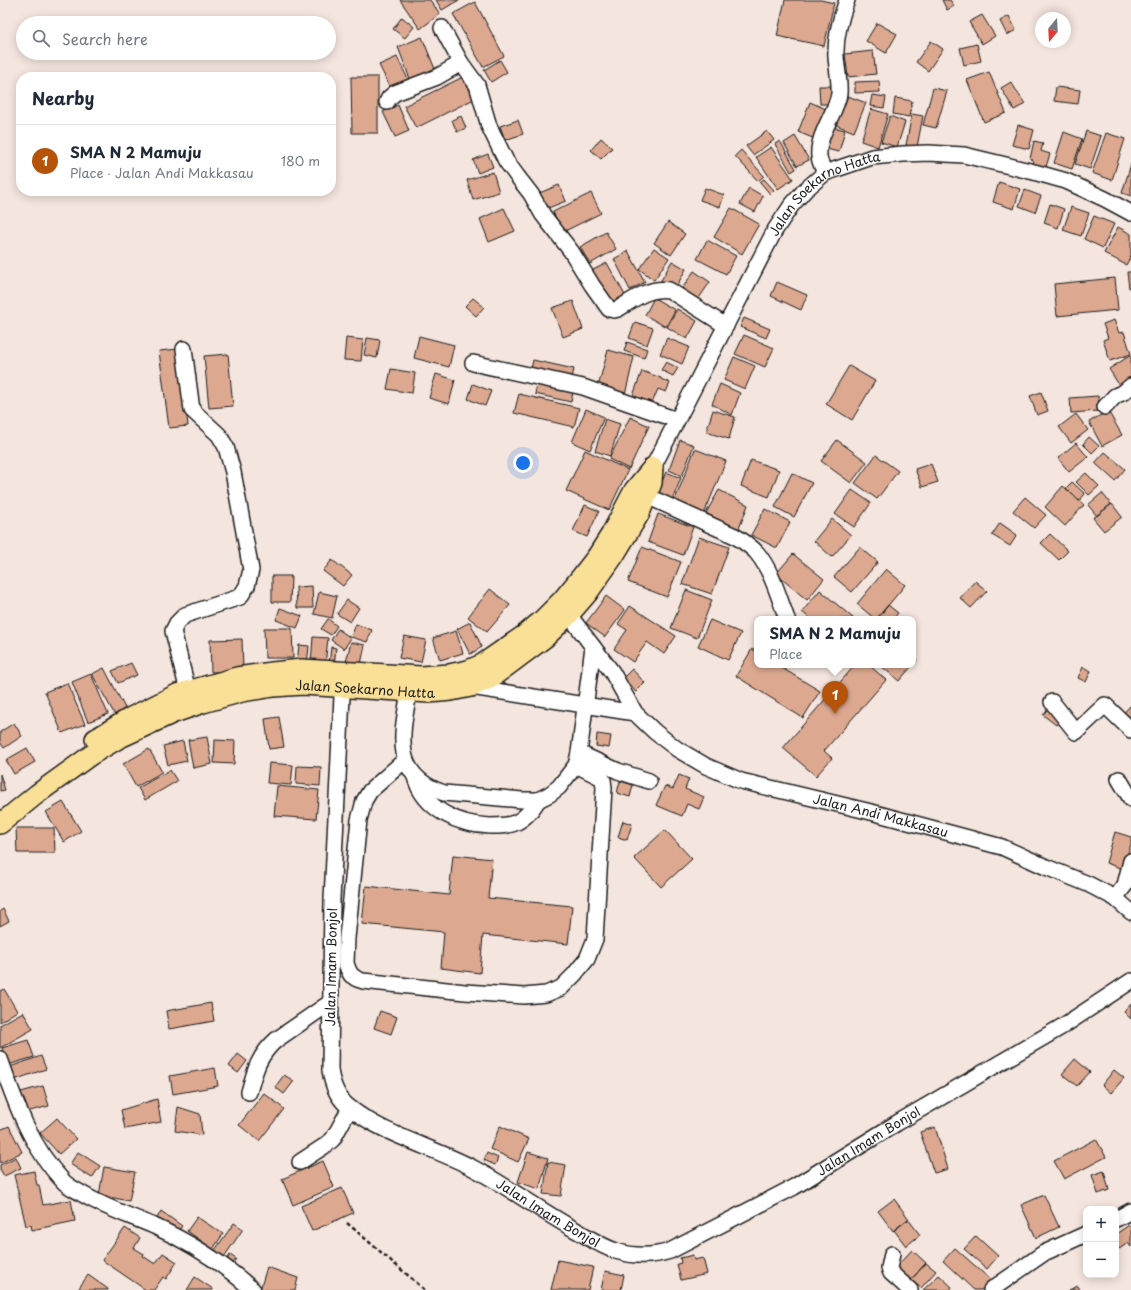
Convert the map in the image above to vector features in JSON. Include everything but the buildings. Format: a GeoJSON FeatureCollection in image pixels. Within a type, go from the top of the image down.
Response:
{"type":"FeatureCollection","features":[{"type":"Feature","properties":{"kind":"main road","name":"Jalan Soekarno Hatta"},"geometry":{"type":"LineString","coordinates":[[0,824],[37,794],[91,755],[174,713],[242,692],[273,687],[343,680],[450,674],[468,670],[482,664],[524,635],[542,620],[588,593],[614,556],[637,518],[641,493],[652,483],[653,466]]}},
{"type":"Feature","properties":{"kind":"main road","name":"Jalan Soekarno Hatta"},"geometry":{"type":"LineString","coordinates":[[0,810],[30,785],[79,749],[131,717],[188,690],[236,677],[302,669],[343,680],[409,693],[444,692],[471,687],[490,679],[504,670],[545,638],[566,607]]}},
{"type":"Feature","properties":{"kind":"street"},"geometry":{"type":"LineString","coordinates":[[825,173],[819,156],[824,133],[838,96],[839,81],[836,58],[836,38],[847,0]]}},
{"type":"Feature","properties":{"kind":"street"},"geometry":{"type":"LineString","coordinates":[[442,28],[460,63],[477,84],[489,126],[506,160],[516,176],[531,194],[543,215],[571,251],[609,309],[618,309],[644,293],[653,290],[669,290],[726,326]]}},
{"type":"Feature","properties":{"kind":"street"},"geometry":{"type":"LineString","coordinates":[[387,102],[388,98],[394,93],[437,77],[460,63]]}},
{"type":"Feature","properties":{"kind":"street","name":"Jalan Soekarno Hatta"},"geometry":{"type":"LineString","coordinates":[[653,466],[775,230],[791,206],[805,190],[825,173],[872,157],[928,153],[964,155],[1066,181],[1131,213]]}},
{"type":"Feature","properties":{"kind":"street"},"geometry":{"type":"LineString","coordinates":[[184,349],[192,410],[219,435],[226,447],[233,472],[251,570],[247,586],[240,597],[185,615],[177,623],[173,632],[188,690]]}},
{"type":"Feature","properties":{"kind":"street"},"geometry":{"type":"LineString","coordinates":[[473,362],[583,387],[624,400],[677,420]]}},
{"type":"Feature","properties":{"kind":"street"},"geometry":{"type":"LineString","coordinates":[[1104,407],[1115,396],[1128,389]]}},
{"type":"Feature","properties":{"kind":"street"},"geometry":{"type":"LineString","coordinates":[[641,493],[735,536],[746,543],[757,554],[768,570],[786,616]]}},
{"type":"Feature","properties":{"kind":"street","name":"Jalan Andi Makkasau"},"geometry":{"type":"LineString","coordinates":[[566,607],[612,672],[635,713],[655,732],[677,749],[706,766],[741,781],[871,812],[1002,847],[1088,884],[1115,898],[1131,912]]}},
{"type":"Feature","properties":{"kind":"street"},"geometry":{"type":"LineString","coordinates":[[409,693],[402,748],[405,760],[422,784],[444,793],[538,800],[550,794],[559,787],[578,759],[593,647]]}},
{"type":"Feature","properties":{"kind":"street","name":"Jalan Imam Bonjol"},"geometry":{"type":"LineString","coordinates":[[343,680],[332,899],[330,1002],[330,1070],[332,1082],[337,1093],[350,1108],[384,1129],[478,1171],[596,1242],[617,1251],[638,1256],[653,1256],[670,1251],[794,1187],[897,1123],[1063,1026],[1131,981]]}},
{"type":"Feature","properties":{"kind":"street"},"geometry":{"type":"LineString","coordinates":[[471,687],[635,713]]}},
{"type":"Feature","properties":{"kind":"street"},"geometry":{"type":"LineString","coordinates":[[1052,702],[1076,732],[1105,705],[1131,730]]}},
{"type":"Feature","properties":{"kind":"street"},"geometry":{"type":"LineString","coordinates":[[405,760],[370,791],[364,801],[359,820],[347,938],[346,963],[348,969],[357,979],[363,981],[465,992],[524,996],[546,994],[561,988],[587,959],[595,939],[604,788],[603,780],[578,759]]}},
{"type":"Feature","properties":{"kind":"street"},"geometry":{"type":"LineString","coordinates":[[578,759],[649,781]]}},
{"type":"Feature","properties":{"kind":"street"},"geometry":{"type":"LineString","coordinates":[[415,776],[422,795],[437,809],[464,822],[501,826],[517,822],[529,813],[538,800]]}},
{"type":"Feature","properties":{"kind":"street"},"geometry":{"type":"LineString","coordinates":[[1119,779],[1131,799]]}},
{"type":"Feature","properties":{"kind":"street"},"geometry":{"type":"LineString","coordinates":[[1115,898],[1125,885],[1131,861]]}},
{"type":"Feature","properties":{"kind":"street"},"geometry":{"type":"LineString","coordinates":[[249,1092],[256,1066],[269,1046],[330,1002]]}},
{"type":"Feature","properties":{"kind":"street"},"geometry":{"type":"LineString","coordinates":[[0,1059],[17,1106],[42,1155],[65,1183],[109,1209],[172,1235],[206,1254],[245,1282],[253,1290]]}},
{"type":"Feature","properties":{"kind":"street"},"geometry":{"type":"LineString","coordinates":[[300,1162],[333,1139],[350,1108]]}},
{"type":"Feature","properties":{"kind":"street"},"geometry":{"type":"LineString","coordinates":[[1119,1217],[1131,1211]]}},
{"type":"Feature","properties":{"kind":"street"},"geometry":{"type":"LineString","coordinates":[[991,1290],[1044,1253],[1083,1235]]}},
{"type":"Feature","properties":{"kind":"street"},"geometry":{"type":"LineString","coordinates":[[892,1254],[889,1268],[891,1273],[910,1290]]}},
{"type":"Feature","properties":{"kind":"path"},"geometry":{"type":"LineString","coordinates":[[348,1223],[425,1290]]}},
{"type":"Feature","properties":{"kind":"place","name":"SMA N 2 Mamuju"},"geometry":{"type":"Point","coordinates":[835,714]}}]}
